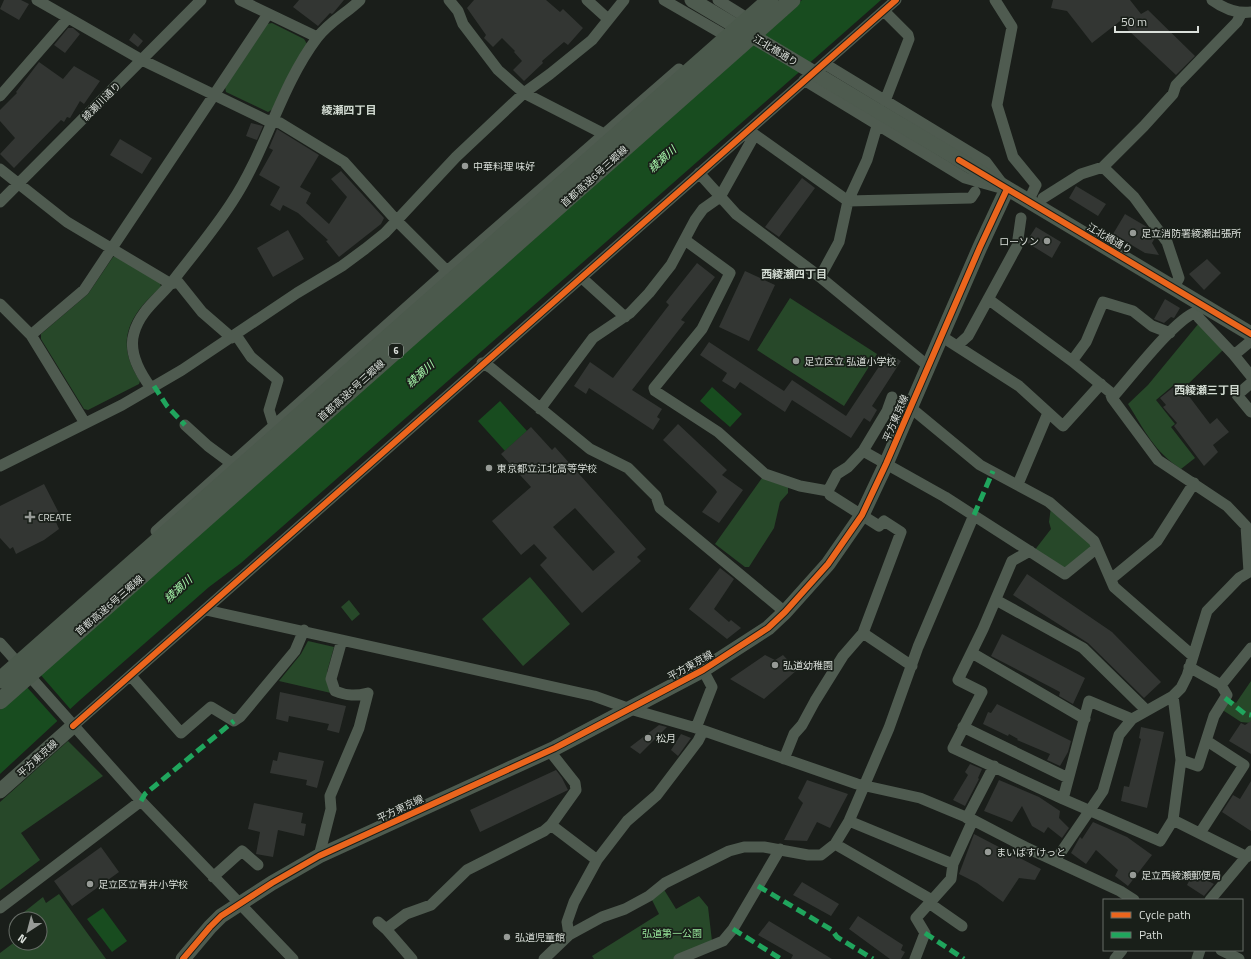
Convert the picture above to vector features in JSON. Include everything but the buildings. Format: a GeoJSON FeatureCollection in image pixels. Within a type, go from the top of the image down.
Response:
{"type":"FeatureCollection","features":[{"type":"Feature","properties":{"kind":"highway","name":"首都高速6号三郷線"},"geometry":{"type":"LineString","coordinates":[[0,680],[760,0]]}},
{"type":"Feature","properties":{"kind":"highway","name":"首都高速6号三郷線"},"geometry":{"type":"LineString","coordinates":[[0,701],[792,0]]}},
{"type":"Feature","properties":{"kind":"main road","name":"江北橋通り"},"geometry":{"type":"LineString","coordinates":[[692,0],[1028,202],[1174,287],[1198,307],[1251,334]]}},
{"type":"Feature","properties":{"kind":"main road","name":"平方東京線"},"geometry":{"type":"LineString","coordinates":[[183,959],[210,927],[239,903],[319,856],[549,750],[630,709],[703,670],[768,628],[785,612],[828,564],[862,515],[911,408],[980,247],[1007,189]]}},
{"type":"Feature","properties":{"kind":"main road","name":"平方東京線"},"geometry":{"type":"LineString","coordinates":[[0,791],[70,723]]}},
{"type":"Feature","properties":{"kind":"street"},"geometry":{"type":"LineString","coordinates":[[37,0],[142,60],[213,94],[280,123],[344,162],[397,221],[447,271]]}},
{"type":"Feature","properties":{"kind":"street","name":"綾瀬川通り"},"geometry":{"type":"LineString","coordinates":[[0,202],[201,0]]}},
{"type":"Feature","properties":{"kind":"street"},"geometry":{"type":"LineString","coordinates":[[240,0],[317,37]]}},
{"type":"Feature","properties":{"kind":"street"},"geometry":{"type":"LineString","coordinates":[[151,388],[139,372],[134,359],[133,334],[138,321],[148,306],[171,284],[233,202],[298,70],[317,37],[337,18],[360,0]]}},
{"type":"Feature","properties":{"kind":"street"},"geometry":{"type":"LineString","coordinates":[[449,0],[458,11],[463,24],[498,70],[524,93],[604,134]]}},
{"type":"Feature","properties":{"kind":"street"},"geometry":{"type":"LineString","coordinates":[[587,0],[608,19]]}},
{"type":"Feature","properties":{"kind":"street"},"geometry":{"type":"LineString","coordinates":[[0,466],[85,424],[151,388],[234,336],[297,293],[342,266],[385,233],[456,157],[524,93],[592,40],[624,0]]}},
{"type":"Feature","properties":{"kind":"street"},"geometry":{"type":"LineString","coordinates":[[664,0],[721,33]]}},
{"type":"Feature","properties":{"kind":"street"},"geometry":{"type":"LineString","coordinates":[[718,0],[742,15]]}},
{"type":"Feature","properties":{"kind":"street"},"geometry":{"type":"LineString","coordinates":[[0,672],[16,662],[231,463],[447,271],[760,0]]}},
{"type":"Feature","properties":{"kind":"street"},"geometry":{"type":"LineString","coordinates":[[70,723],[131,676],[482,363],[582,278],[699,173],[752,133],[804,80],[825,64],[896,0]]}},
{"type":"Feature","properties":{"kind":"street"},"geometry":{"type":"LineString","coordinates":[[995,0],[1012,27],[997,105],[1013,157],[1036,185],[1028,202]]}},
{"type":"Feature","properties":{"kind":"street"},"geometry":{"type":"LineString","coordinates":[[1043,198],[1081,174],[1103,167],[1144,126],[1173,94],[1176,85],[1246,13],[1221,6],[1212,0]]}},
{"type":"Feature","properties":{"kind":"street"},"geometry":{"type":"LineString","coordinates":[[884,11],[908,35],[909,39],[885,101]]}},
{"type":"Feature","properties":{"kind":"street"},"geometry":{"type":"LineString","coordinates":[[31,335],[84,290],[213,94],[268,14]]}},
{"type":"Feature","properties":{"kind":"street"},"geometry":{"type":"LineString","coordinates":[[0,96],[68,18]]}},
{"type":"Feature","properties":{"kind":"street"},"geometry":{"type":"LineString","coordinates":[[825,64],[986,162],[1007,189]]}},
{"type":"Feature","properties":{"kind":"street"},"geometry":{"type":"LineString","coordinates":[[827,94],[823,84],[825,78],[834,72],[840,74]]}},
{"type":"Feature","properties":{"kind":"street"},"geometry":{"type":"LineString","coordinates":[[804,80],[965,178],[1007,189]]}},
{"type":"Feature","properties":{"kind":"street"},"geometry":{"type":"LineString","coordinates":[[820,277],[839,242],[848,201],[867,160],[878,126]]}},
{"type":"Feature","properties":{"kind":"street"},"geometry":{"type":"LineString","coordinates":[[540,409],[593,338],[625,317],[649,293],[671,264],[688,231],[704,209],[720,197],[752,133]]}},
{"type":"Feature","properties":{"kind":"street"},"geometry":{"type":"LineString","coordinates":[[752,133],[848,201],[971,198],[974,192]]}},
{"type":"Feature","properties":{"kind":"street"},"geometry":{"type":"LineString","coordinates":[[1103,167],[1134,197],[1167,242],[1179,278],[1174,287]]}},
{"type":"Feature","properties":{"kind":"street"},"geometry":{"type":"LineString","coordinates":[[0,169],[68,222],[112,247],[171,284],[178,282],[202,312],[234,336],[251,357],[278,380],[269,410],[274,426]]}},
{"type":"Feature","properties":{"kind":"street"},"geometry":{"type":"LineString","coordinates":[[699,173],[736,214],[820,277],[928,366]]}},
{"type":"Feature","properties":{"kind":"street"},"geometry":{"type":"LineString","coordinates":[[958,345],[968,336],[1017,246],[1021,218]]}},
{"type":"Feature","properties":{"kind":"street"},"geometry":{"type":"LineString","coordinates":[[684,240],[730,272],[702,329],[654,388],[655,391],[718,432],[765,474],[800,486],[828,491],[830,495],[879,526],[884,521],[900,532],[863,633],[843,656],[815,700],[802,725],[794,734],[784,759]]}},
{"type":"Feature","properties":{"kind":"street"},"geometry":{"type":"LineString","coordinates":[[582,278],[625,317]]}},
{"type":"Feature","properties":{"kind":"street"},"geometry":{"type":"LineString","coordinates":[[988,299],[1101,384],[1110,392],[1112,398],[1158,460],[1228,506],[1246,526],[1250,572],[1239,578],[1207,611],[1191,661],[1180,688],[1172,696],[1146,710],[1132,720],[1119,735],[1103,791],[1091,811],[1055,861]]}},
{"type":"Feature","properties":{"kind":"street"},"geometry":{"type":"LineString","coordinates":[[1072,361],[1086,342],[1103,302],[1133,311],[1152,326],[1170,333]]}},
{"type":"Feature","properties":{"kind":"street"},"geometry":{"type":"LineString","coordinates":[[0,304],[31,335],[85,424]]}},
{"type":"Feature","properties":{"kind":"street"},"geometry":{"type":"LineString","coordinates":[[1112,398],[1187,315],[1198,307]]}},
{"type":"Feature","properties":{"kind":"street"},"geometry":{"type":"LineString","coordinates":[[1198,307],[1199,318],[1234,355],[1251,376]]}},
{"type":"Feature","properties":{"kind":"street"},"geometry":{"type":"LineString","coordinates":[[941,336],[958,345],[1019,386],[1063,426],[1101,384]]}},
{"type":"Feature","properties":{"kind":"street"},"geometry":{"type":"LineString","coordinates":[[1234,355],[1251,341]]}},
{"type":"Feature","properties":{"kind":"street"},"geometry":{"type":"LineString","coordinates":[[482,363],[491,368],[590,449],[628,468],[656,496],[660,508],[785,612]]}},
{"type":"Feature","properties":{"kind":"street"},"geometry":{"type":"LineString","coordinates":[[1251,383],[1237,395],[1251,412]]}},
{"type":"Feature","properties":{"kind":"street"},"geometry":{"type":"LineString","coordinates":[[828,491],[837,474],[848,467],[863,451],[887,411],[892,397]]}},
{"type":"Feature","properties":{"kind":"street"},"geometry":{"type":"LineString","coordinates":[[911,408],[980,465],[1018,484],[1049,502],[1094,541],[1114,586],[1191,661],[1221,686],[1227,695],[1214,716],[1198,766],[1181,760]]}},
{"type":"Feature","properties":{"kind":"street"},"geometry":{"type":"LineString","coordinates":[[1018,484],[1048,413]]}},
{"type":"Feature","properties":{"kind":"street"},"geometry":{"type":"LineString","coordinates":[[185,425],[208,446],[231,463]]}},
{"type":"Feature","properties":{"kind":"street"},"geometry":{"type":"LineString","coordinates":[[863,451],[974,515],[1065,574],[1097,548]]}},
{"type":"Feature","properties":{"kind":"street"},"geometry":{"type":"LineString","coordinates":[[1111,579],[1157,541],[1194,483]]}},
{"type":"Feature","properties":{"kind":"street"},"geometry":{"type":"LineString","coordinates":[[545,959],[569,935],[602,917],[625,909],[649,896],[665,883],[729,851],[744,846],[780,849],[808,855],[821,855],[835,844],[849,821],[889,728],[912,666],[974,515]]}},
{"type":"Feature","properties":{"kind":"street"},"geometry":{"type":"LineString","coordinates":[[1030,550],[1012,561],[972,653],[958,680],[982,692],[953,748],[1063,799],[1160,841],[1173,820],[1181,760],[1172,696]]}},
{"type":"Feature","properties":{"kind":"street"},"geometry":{"type":"LineString","coordinates":[[996,600],[1083,648],[1146,710]]}},
{"type":"Feature","properties":{"kind":"street"},"geometry":{"type":"LineString","coordinates":[[206,610],[304,630],[342,640],[594,696],[630,709],[700,730],[864,786],[920,798],[970,819],[1120,891],[1132,899]]}},
{"type":"Feature","properties":{"kind":"street"},"geometry":{"type":"LineString","coordinates":[[131,676],[181,732],[211,707],[234,721],[240,717],[295,652],[304,630]]}},
{"type":"Feature","properties":{"kind":"street"},"geometry":{"type":"LineString","coordinates":[[863,633],[912,666]]}},
{"type":"Feature","properties":{"kind":"street"},"geometry":{"type":"LineString","coordinates":[[319,856],[330,809],[330,796],[359,728],[368,693],[357,696],[344,695],[335,691],[331,679],[342,640]]}},
{"type":"Feature","properties":{"kind":"street"},"geometry":{"type":"LineString","coordinates":[[0,643],[141,801],[293,959]]}},
{"type":"Feature","properties":{"kind":"street"},"geometry":{"type":"LineString","coordinates":[[1221,686],[1251,648]]}},
{"type":"Feature","properties":{"kind":"street"},"geometry":{"type":"LineString","coordinates":[[972,653],[1085,719]]}},
{"type":"Feature","properties":{"kind":"street"},"geometry":{"type":"LineString","coordinates":[[569,935],[567,922],[574,902],[597,860],[627,821],[657,795],[698,741],[712,687],[703,670]]}},
{"type":"Feature","properties":{"kind":"street"},"geometry":{"type":"LineString","coordinates":[[1063,799],[1090,701],[1132,720]]}},
{"type":"Feature","properties":{"kind":"street"},"geometry":{"type":"LineString","coordinates":[[963,727],[1068,778]]}},
{"type":"Feature","properties":{"kind":"street"},"geometry":{"type":"LineString","coordinates":[[1200,833],[1244,765],[1207,741]]}},
{"type":"Feature","properties":{"kind":"street"},"geometry":{"type":"LineString","coordinates":[[412,959],[382,926],[406,914],[432,905],[467,870],[544,831],[551,825],[576,790],[575,784],[549,750]]}},
{"type":"Feature","properties":{"kind":"street"},"geometry":{"type":"LineString","coordinates":[[915,959],[926,933],[916,918],[951,879],[953,864],[970,819],[994,766]]}},
{"type":"Feature","properties":{"kind":"street"},"geometry":{"type":"LineString","coordinates":[[0,908],[141,801]]}},
{"type":"Feature","properties":{"kind":"street"},"geometry":{"type":"LineString","coordinates":[[1173,820],[1249,854],[1211,899]]}},
{"type":"Feature","properties":{"kind":"street"},"geometry":{"type":"LineString","coordinates":[[849,821],[953,864]]}},
{"type":"Feature","properties":{"kind":"street"},"geometry":{"type":"LineString","coordinates":[[551,825],[597,860]]}},
{"type":"Feature","properties":{"kind":"street"},"geometry":{"type":"LineString","coordinates":[[835,844],[930,902],[962,926]]}},
{"type":"Feature","properties":{"kind":"street"},"geometry":{"type":"LineString","coordinates":[[678,959],[723,941],[733,929],[780,849]]}},
{"type":"Feature","properties":{"kind":"street"},"geometry":{"type":"LineString","coordinates":[[213,877],[242,851],[258,865]]}},
{"type":"Feature","properties":{"kind":"street"},"geometry":{"type":"LineString","coordinates":[[1222,951],[1239,959]]}},
{"type":"Feature","properties":{"kind":"green space"},"geometry":{"type":"Polygon","coordinates":[[[272,23],[304,39],[307,44],[273,109],[268,112],[226,92],[225,87],[267,24],[272,23]]]}},
{"type":"Feature","properties":{"kind":"green space"},"geometry":{"type":"Polygon","coordinates":[[[117,255],[160,283],[161,287],[141,308],[133,319],[129,330],[127,342],[128,354],[132,367],[140,381],[139,384],[88,410],[84,409],[41,339],[41,334],[88,294],[113,257],[117,255]]]}},
{"type":"Feature","properties":{"kind":"green space"},"geometry":{"type":"Polygon","coordinates":[[[790,298],[877,354],[844,406],[757,350],[790,298]]]}},
{"type":"Feature","properties":{"kind":"green space"},"geometry":{"type":"Polygon","coordinates":[[[1199,323],[1223,350],[1185,387],[1183,384],[1180,386],[1176,383],[1156,400],[1175,424],[1171,427],[1195,458],[1181,469],[1157,448],[1145,432],[1128,404],[1148,385],[1199,323]]]}},
{"type":"Feature","properties":{"kind":"green space"},"geometry":{"type":"Polygon","coordinates":[[[762,478],[788,487],[788,493],[780,502],[774,528],[749,567],[745,567],[715,544],[762,478]]]}},
{"type":"Feature","properties":{"kind":"green space"},"geometry":{"type":"Polygon","coordinates":[[[1051,507],[1095,548],[1065,573],[1034,551],[1051,529],[1049,522],[1051,507]]]}},
{"type":"Feature","properties":{"kind":"green space"},"geometry":{"type":"Polygon","coordinates":[[[530,577],[570,624],[523,666],[482,619],[530,577]]]}},
{"type":"Feature","properties":{"kind":"green space"},"geometry":{"type":"Polygon","coordinates":[[[349,600],[360,614],[352,621],[341,607],[349,600]]]}},
{"type":"Feature","properties":{"kind":"green space"},"geometry":{"type":"Polygon","coordinates":[[[308,641],[334,647],[327,672],[331,693],[279,681],[301,654],[308,641]]]}},
{"type":"Feature","properties":{"kind":"green space"},"geometry":{"type":"Polygon","coordinates":[[[1251,681],[1251,723],[1241,722],[1221,709],[1227,697],[1236,703],[1251,681]]]}},
{"type":"Feature","properties":{"kind":"green space"},"geometry":{"type":"Polygon","coordinates":[[[68,741],[103,776],[21,833],[40,860],[0,890],[0,802],[68,741]]]}},
{"type":"Feature","properties":{"kind":"green space","name":"弘道第一公園"},"geometry":{"type":"Polygon","coordinates":[[[663,888],[676,909],[699,896],[708,907],[712,941],[674,957],[675,959],[594,959],[592,956],[659,914],[651,898],[663,888]]]}},
{"type":"Feature","properties":{"kind":"green space"},"geometry":{"type":"Polygon","coordinates":[[[59,894],[106,959],[0,959],[0,953],[8,947],[8,951],[48,951],[48,911],[25,911],[43,897],[46,903],[59,894]]]}},
{"type":"Feature","properties":{"kind":"water","name":"綾瀬川"},"geometry":{"type":"Polygon","coordinates":[[[802,0],[881,0],[241,563],[209,587],[80,700],[0,774],[0,710],[802,0]]]}},
{"type":"Feature","properties":{"kind":"water"},"geometry":{"type":"Polygon","coordinates":[[[712,387],[742,414],[730,427],[700,401],[712,387]]]}},
{"type":"Feature","properties":{"kind":"water"},"geometry":{"type":"Polygon","coordinates":[[[500,401],[527,431],[505,451],[478,421],[500,401]]]}},
{"type":"Feature","properties":{"kind":"water"},"geometry":{"type":"Polygon","coordinates":[[[103,908],[127,941],[112,952],[87,919],[103,908]]]}},
{"type":"Feature","properties":{"kind":"pier"},"geometry":{"type":"Polygon","coordinates":[[[39,673],[72,711],[60,724],[25,685],[39,673]]]}},
{"type":"Feature","properties":{"kind":"marked path"},"geometry":{"type":"LineString","coordinates":[[154,386],[167,406],[185,425]]}},
{"type":"Feature","properties":{"kind":"marked path"},"geometry":{"type":"LineString","coordinates":[[974,515],[993,471]]}},
{"type":"Feature","properties":{"kind":"marked path"},"geometry":{"type":"LineString","coordinates":[[1225,698],[1245,714],[1251,715]]}},
{"type":"Feature","properties":{"kind":"marked path"},"geometry":{"type":"LineString","coordinates":[[141,801],[145,794],[234,721]]}},
{"type":"Feature","properties":{"kind":"marked path"},"geometry":{"type":"LineString","coordinates":[[758,886],[832,930],[837,937],[873,959]]}},
{"type":"Feature","properties":{"kind":"marked path"},"geometry":{"type":"LineString","coordinates":[[733,929],[781,959]]}},
{"type":"Feature","properties":{"kind":"marked path"},"geometry":{"type":"LineString","coordinates":[[925,933],[964,959]]}},
{"type":"Feature","properties":{"kind":"cycle path"},"geometry":{"type":"LineString","coordinates":[[73,726],[896,0]]}},
{"type":"Feature","properties":{"kind":"cycle path"},"geometry":{"type":"LineString","coordinates":[[959,160],[1251,334]]}},
{"type":"Feature","properties":{"kind":"cycle path"},"geometry":{"type":"LineString","coordinates":[[183,959],[221,916],[272,883],[319,856],[555,748],[703,670],[768,628],[785,612],[828,564],[862,515],[886,464],[980,247],[1007,189]]}},
{"type":"Feature","properties":{"kind":"place","name":"中華料理 味好"},"geometry":{"type":"Point","coordinates":[465,166]}},
{"type":"Feature","properties":{"kind":"place","name":"足立消防署綾瀬出張所"},"geometry":{"type":"Point","coordinates":[1133,233]}},
{"type":"Feature","properties":{"kind":"place","name":"ローソン"},"geometry":{"type":"Point","coordinates":[1047,241]}},
{"type":"Feature","properties":{"kind":"place","name":"足立区立 弘道小学校"},"geometry":{"type":"Point","coordinates":[796,361]}},
{"type":"Feature","properties":{"kind":"place","name":"東京都立江北高等学校"},"geometry":{"type":"Point","coordinates":[489,468]}},
{"type":"Feature","properties":{"kind":"place","name":"CREATE"},"geometry":{"type":"Point","coordinates":[30,517]}},
{"type":"Feature","properties":{"kind":"place","name":"弘道幼稚園"},"geometry":{"type":"Point","coordinates":[775,665]}},
{"type":"Feature","properties":{"kind":"place","name":"松月"},"geometry":{"type":"Point","coordinates":[648,738]}},
{"type":"Feature","properties":{"kind":"place","name":"まいばすけっと"},"geometry":{"type":"Point","coordinates":[988,852]}},
{"type":"Feature","properties":{"kind":"place","name":"足立西綾瀬郵便局"},"geometry":{"type":"Point","coordinates":[1133,875]}},
{"type":"Feature","properties":{"kind":"place","name":"足立区立青井小学校"},"geometry":{"type":"Point","coordinates":[90,884]}},
{"type":"Feature","properties":{"kind":"place","name":"弘道児童館"},"geometry":{"type":"Point","coordinates":[507,937]}},
{"type":"Feature","properties":{"kind":"district","name":"綾瀬四丁目"},"geometry":{"type":"Point","coordinates":[349,110]}},
{"type":"Feature","properties":{"kind":"district","name":"西綾瀬四丁目"},"geometry":{"type":"Point","coordinates":[794,274]}},
{"type":"Feature","properties":{"kind":"district","name":"西綾瀬三丁目"},"geometry":{"type":"Point","coordinates":[1207,390]}}]}
